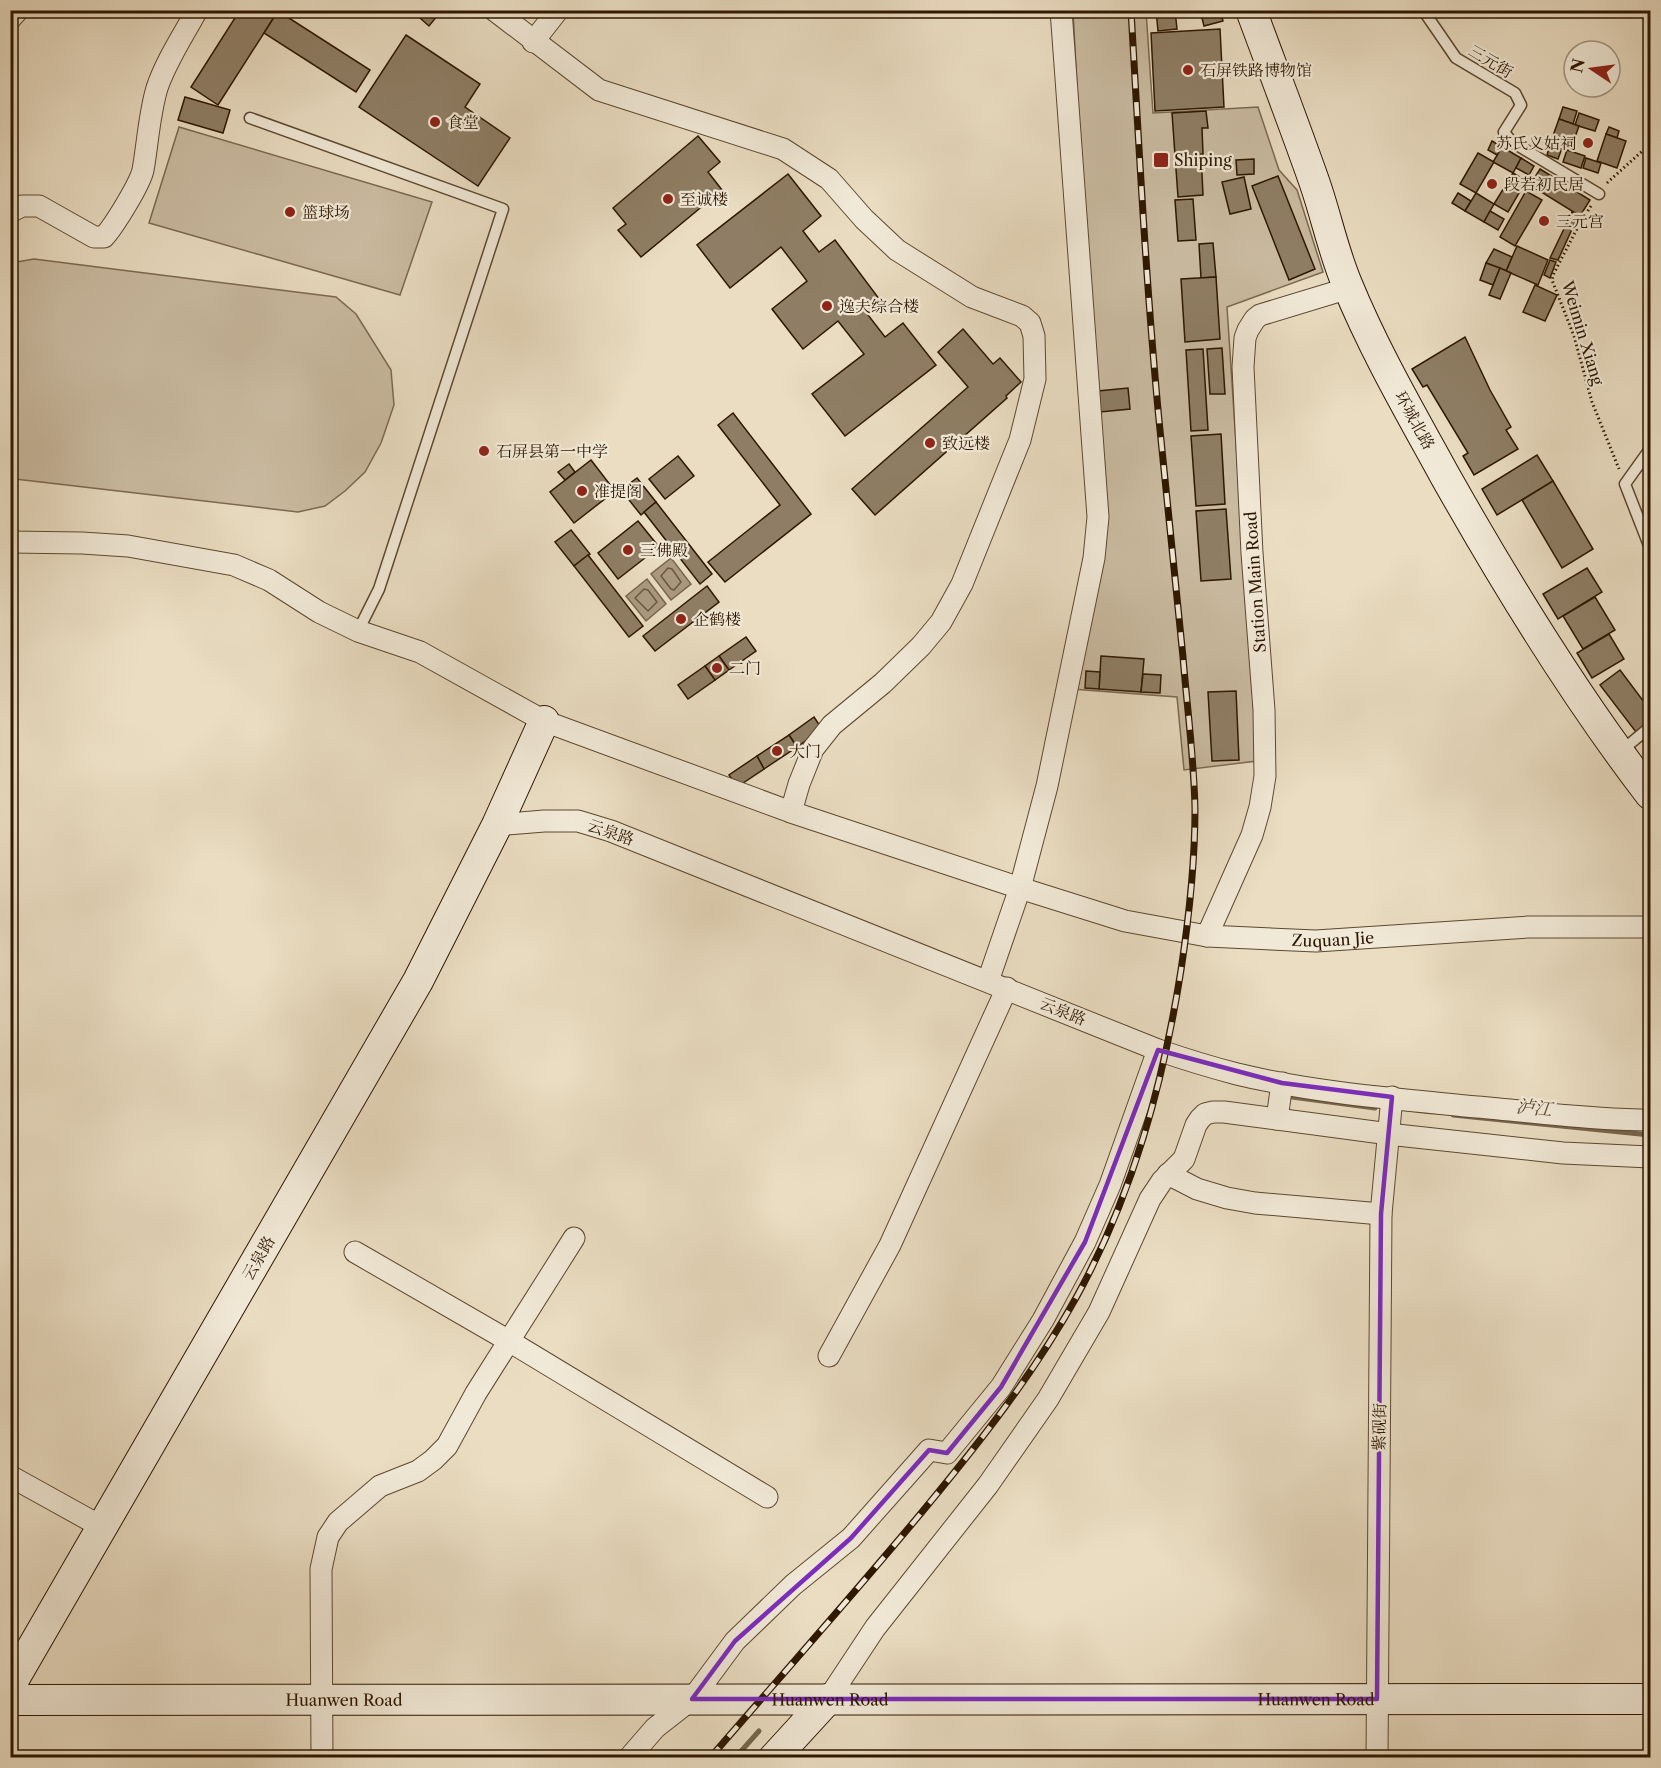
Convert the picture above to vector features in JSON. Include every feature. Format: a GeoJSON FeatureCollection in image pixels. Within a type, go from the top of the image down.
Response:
{"type":"FeatureCollection","features":[{"type":"Feature","properties":{"kind":"street"},"geometry":{"type":"LineString","coordinates":[[10,19],[18,10]]}},
{"type":"Feature","properties":{"kind":"street"},"geometry":{"type":"LineString","coordinates":[[10,212],[22,206],[39,206],[94,237],[104,237],[113,227],[142,172],[150,116],[158,86],[170,57],[197,10]]}},
{"type":"Feature","properties":{"kind":"street"},"geometry":{"type":"LineString","coordinates":[[494,10],[533,42],[599,90],[783,149],[829,179],[864,219],[897,250],[972,297],[1022,316],[1030,323],[1034,336],[1035,379],[1020,440],[962,584],[941,622],[921,646],[883,683],[832,725],[813,749],[791,812]]}},
{"type":"Feature","properties":{"kind":"street"},"geometry":{"type":"LineString","coordinates":[[533,42],[558,10]]}},
{"type":"Feature","properties":{"kind":"street"},"geometry":{"type":"LineString","coordinates":[[829,1356],[890,1245],[998,985],[1020,888],[1047,786],[1094,558],[1098,518],[1061,10]]}},
{"type":"Feature","properties":{"kind":"street","name":"环城北路"},"geometry":{"type":"LineString","coordinates":[[1251,10],[1314,179],[1349,288],[1367,330],[1463,506],[1526,612],[1577,691],[1650,794]]}},
{"type":"Feature","properties":{"kind":"street","name":"Station Main Road"},"geometry":{"type":"LineString","coordinates":[[1207,936],[1252,835],[1265,776],[1264,711],[1245,440],[1243,367],[1245,338],[1251,324],[1260,315],[1349,288]]}},
{"type":"Feature","properties":{"kind":"street","name":"Zuquan Jie"},"geometry":{"type":"LineString","coordinates":[[10,542],[128,546],[234,565],[269,580],[319,612],[358,631],[420,652],[544,721],[791,812],[1125,921],[1207,936],[1316,941],[1529,927],[1650,927]]}},
{"type":"Feature","properties":{"kind":"street","name":"云泉路"},"geometry":{"type":"LineString","coordinates":[[10,1686],[418,981],[497,825],[544,721]]}},
{"type":"Feature","properties":{"kind":"street","name":"云泉路"},"geometry":{"type":"LineString","coordinates":[[497,825],[578,821],[611,831],[1158,1050],[1202,1065],[1282,1083],[1392,1097],[1577,1117],[1650,1120]]}},
{"type":"Feature","properties":{"kind":"street"},"geometry":{"type":"LineString","coordinates":[[629,1758],[655,1728],[692,1699],[735,1641],[793,1585],[851,1538],[928,1450],[947,1453],[1001,1387],[1043,1320],[1085,1242],[1110,1185],[1158,1050]]}},
{"type":"Feature","properties":{"kind":"street"},"geometry":{"type":"LineString","coordinates":[[1277,1119],[1282,1083]]}},
{"type":"Feature","properties":{"kind":"street","name":"紫砚街"},"geometry":{"type":"LineString","coordinates":[[1377,1758],[1381,1214],[1392,1097]]}},
{"type":"Feature","properties":{"kind":"street"},"geometry":{"type":"LineString","coordinates":[[774,1758],[828,1699],[874,1628],[988,1485],[1048,1399],[1099,1312],[1150,1199],[1168,1174],[1184,1159],[1196,1125],[1205,1114],[1224,1113],[1563,1153],[1650,1157]]}},
{"type":"Feature","properties":{"kind":"street"},"geometry":{"type":"LineString","coordinates":[[1168,1174],[1197,1189],[1227,1198],[1255,1203],[1381,1214]]}},
{"type":"Feature","properties":{"kind":"street"},"geometry":{"type":"LineString","coordinates":[[322,1758],[321,1569],[328,1537],[338,1522],[380,1486],[418,1471],[447,1446],[476,1393],[574,1238]]}},
{"type":"Feature","properties":{"kind":"street"},"geometry":{"type":"LineString","coordinates":[[355,1252],[509,1341],[766,1497]]}},
{"type":"Feature","properties":{"kind":"street"},"geometry":{"type":"LineString","coordinates":[[10,1476],[102,1527]]}},
{"type":"Feature","properties":{"kind":"street","name":"Huanwen Road"},"geometry":{"type":"LineString","coordinates":[[10,1700],[1650,1699]]}},
{"type":"Feature","properties":{"kind":"lane","name":"三元街"},"geometry":{"type":"LineString","coordinates":[[1423,10],[1456,58],[1515,93],[1521,105],[1504,132],[1512,142],[1599,194]]}},
{"type":"Feature","properties":{"kind":"lane"},"geometry":{"type":"LineString","coordinates":[[250,118],[503,209],[379,590],[358,631]]}},
{"type":"Feature","properties":{"kind":"lane"},"geometry":{"type":"LineString","coordinates":[[1650,449],[1625,484],[1650,548]]}},
{"type":"Feature","properties":{"kind":"lane"},"geometry":{"type":"LineString","coordinates":[[1620,752],[1650,727]]}},
{"type":"Feature","properties":{"kind":"path","name":"Weimin Xiang"},"geometry":{"type":"LineString","coordinates":[[1625,484],[1592,402],[1574,336],[1552,280],[1580,223],[1607,182],[1650,144]]}},
{"type":"Feature","properties":{"kind":"highlighted area"},"geometry":{"type":"Polygon","coordinates":[[[1158,1050],[1282,1083],[1392,1097],[1381,1214],[1377,1699],[692,1699],[735,1641],[851,1538],[929,1450],[947,1453],[1001,1387],[1085,1242],[1158,1050]]]}},
{"type":"Feature","properties":{"kind":"shaded area"},"geometry":{"type":"Polygon","coordinates":[[[1073,11],[1146,11],[1153,113],[1258,107],[1279,170],[1297,190],[1323,272],[1227,307],[1257,761],[1184,770],[1177,697],[1059,688],[1104,510],[1093,384],[1073,11]]]}},
{"type":"Feature","properties":{"kind":"shaded area","name":"篮球场"},"geometry":{"type":"Polygon","coordinates":[[[179,127],[432,202],[400,295],[149,223],[179,127]]]}},
{"type":"Feature","properties":{"kind":"shaded area"},"geometry":{"type":"Polygon","coordinates":[[[34,259],[336,297],[356,314],[391,370],[394,405],[381,443],[365,472],[325,506],[298,512],[15,479],[10,475],[11,263],[34,259]]]}},
{"type":"Feature","properties":{"kind":"water"},"geometry":{"type":"Polygon","coordinates":[[[671,558],[691,584],[671,600],[651,574],[671,558]]]}},
{"type":"Feature","properties":{"kind":"water"},"geometry":{"type":"Polygon","coordinates":[[[647,579],[666,604],[646,621],[626,596],[647,579]]]}},
{"type":"Feature","properties":{"kind":"building"},"geometry":{"type":"Polygon","coordinates":[[[240,10],[278,11],[218,105],[191,87],[240,10]]]}},
{"type":"Feature","properties":{"kind":"building"},"geometry":{"type":"Polygon","coordinates":[[[411,10],[442,10],[429,26],[411,10]]]}},
{"type":"Feature","properties":{"kind":"building"},"geometry":{"type":"Polygon","coordinates":[[[1156,10],[1175,10],[1177,29],[1158,31],[1156,10]]]}},
{"type":"Feature","properties":{"kind":"building"},"geometry":{"type":"Polygon","coordinates":[[[1200,10],[1220,10],[1223,21],[1204,26],[1200,10]]]}},
{"type":"Feature","properties":{"kind":"building"},"geometry":{"type":"Polygon","coordinates":[[[278,11],[370,70],[356,92],[264,33],[278,11]]]}},
{"type":"Feature","properties":{"kind":"building","name":"石屏铁路博物馆"},"geometry":{"type":"Polygon","coordinates":[[[1220,29],[1224,107],[1155,111],[1151,33],[1220,29]]]}},
{"type":"Feature","properties":{"kind":"building"},"geometry":{"type":"Polygon","coordinates":[[[1650,32],[1650,47],[1644,43],[1650,32]]]}},
{"type":"Feature","properties":{"kind":"building","name":"食堂"},"geometry":{"type":"Polygon","coordinates":[[[406,35],[480,84],[465,107],[510,138],[478,186],[359,107],[406,35]]]}},
{"type":"Feature","properties":{"kind":"building"},"geometry":{"type":"Polygon","coordinates":[[[185,97],[230,110],[223,133],[178,120],[185,97]]]}},
{"type":"Feature","properties":{"kind":"building"},"geometry":{"type":"Polygon","coordinates":[[[1563,107],[1577,111],[1573,124],[1559,119],[1563,107]]]}},
{"type":"Feature","properties":{"kind":"building"},"geometry":{"type":"Polygon","coordinates":[[[1206,111],[1208,128],[1202,128],[1203,154],[1201,154],[1203,195],[1178,197],[1172,113],[1206,111]]]}},
{"type":"Feature","properties":{"kind":"building"},"geometry":{"type":"Polygon","coordinates":[[[1579,113],[1599,120],[1595,131],[1575,125],[1579,113]]]}},
{"type":"Feature","properties":{"kind":"building"},"geometry":{"type":"Polygon","coordinates":[[[1559,119],[1579,126],[1570,151],[1550,144],[1559,119]]]}},
{"type":"Feature","properties":{"kind":"building"},"geometry":{"type":"Polygon","coordinates":[[[1609,127],[1619,131],[1617,138],[1606,134],[1609,127]]]}},
{"type":"Feature","properties":{"kind":"building"},"geometry":{"type":"Polygon","coordinates":[[[1606,134],[1626,141],[1617,168],[1597,161],[1606,134]]]}},
{"type":"Feature","properties":{"kind":"building","name":"至诚楼"},"geometry":{"type":"Polygon","coordinates":[[[698,136],[720,162],[708,172],[722,190],[641,257],[618,230],[626,224],[613,208],[698,136]]]}},
{"type":"Feature","properties":{"kind":"building"},"geometry":{"type":"Polygon","coordinates":[[[1492,141],[1502,147],[1497,155],[1488,150],[1492,141]]]}},
{"type":"Feature","properties":{"kind":"building"},"geometry":{"type":"Polygon","coordinates":[[[1550,144],[1562,148],[1558,159],[1547,155],[1550,144]]]}},
{"type":"Feature","properties":{"kind":"building"},"geometry":{"type":"Polygon","coordinates":[[[1502,147],[1521,158],[1513,173],[1493,162],[1502,147]]]}},
{"type":"Feature","properties":{"kind":"building"},"geometry":{"type":"Polygon","coordinates":[[[1567,150],[1585,156],[1581,168],[1563,162],[1567,150]]]}},
{"type":"Feature","properties":{"kind":"building"},"geometry":{"type":"Polygon","coordinates":[[[1478,153],[1494,162],[1476,193],[1460,184],[1478,153]]]}},
{"type":"Feature","properties":{"kind":"building"},"geometry":{"type":"Polygon","coordinates":[[[1521,158],[1534,166],[1529,175],[1516,168],[1521,158]]]}},
{"type":"Feature","properties":{"kind":"building"},"geometry":{"type":"Polygon","coordinates":[[[1586,158],[1601,163],[1598,173],[1583,168],[1586,158]]]}},
{"type":"Feature","properties":{"kind":"building"},"geometry":{"type":"Polygon","coordinates":[[[1254,159],[1254,174],[1237,175],[1236,160],[1254,159]]]}},
{"type":"Feature","properties":{"kind":"building"},"geometry":{"type":"Polygon","coordinates":[[[1540,169],[1590,200],[1580,216],[1530,185],[1540,169]]]}},
{"type":"Feature","properties":{"kind":"building"},"geometry":{"type":"Polygon","coordinates":[[[1513,173],[1526,181],[1508,212],[1494,204],[1513,173]]]}},
{"type":"Feature","properties":{"kind":"building","name":"逸夫综合楼"},"geometry":{"type":"Polygon","coordinates":[[[788,174],[821,216],[803,231],[819,252],[835,240],[883,304],[868,315],[885,337],[903,323],[936,365],[845,436],[812,394],[864,354],[838,321],[803,349],[772,309],[807,281],[781,247],[730,288],[697,245],[788,174]]]}},
{"type":"Feature","properties":{"kind":"building"},"geometry":{"type":"Polygon","coordinates":[[[1278,176],[1315,269],[1289,280],[1252,186],[1278,176]]]}},
{"type":"Feature","properties":{"kind":"building"},"geometry":{"type":"Polygon","coordinates":[[[1244,177],[1251,209],[1230,214],[1222,182],[1244,177]]]}},
{"type":"Feature","properties":{"kind":"building"},"geometry":{"type":"Polygon","coordinates":[[[1526,191],[1542,200],[1515,246],[1500,237],[1526,191]]]}},
{"type":"Feature","properties":{"kind":"building"},"geometry":{"type":"Polygon","coordinates":[[[1458,193],[1471,201],[1465,211],[1452,203],[1458,193]]]}},
{"type":"Feature","properties":{"kind":"building"},"geometry":{"type":"Polygon","coordinates":[[[1476,193],[1494,204],[1484,222],[1465,211],[1476,193]]]}},
{"type":"Feature","properties":{"kind":"building"},"geometry":{"type":"Polygon","coordinates":[[[1193,199],[1196,240],[1178,241],[1175,200],[1193,199]]]}},
{"type":"Feature","properties":{"kind":"building"},"geometry":{"type":"Polygon","coordinates":[[[1490,211],[1504,219],[1498,230],[1484,222],[1490,211]]]}},
{"type":"Feature","properties":{"kind":"building"},"geometry":{"type":"Polygon","coordinates":[[[1572,212],[1578,216],[1558,260],[1550,258],[1572,212]]]}},
{"type":"Feature","properties":{"kind":"building"},"geometry":{"type":"Polygon","coordinates":[[[1213,243],[1216,277],[1201,278],[1199,244],[1213,243]]]}},
{"type":"Feature","properties":{"kind":"building"},"geometry":{"type":"Polygon","coordinates":[[[1517,246],[1548,260],[1538,285],[1506,271],[1517,246]]]}},
{"type":"Feature","properties":{"kind":"building"},"geometry":{"type":"Polygon","coordinates":[[[1494,249],[1512,257],[1506,271],[1486,263],[1494,249]]]}},
{"type":"Feature","properties":{"kind":"building"},"geometry":{"type":"Polygon","coordinates":[[[1550,260],[1556,262],[1550,278],[1544,275],[1550,260]]]}},
{"type":"Feature","properties":{"kind":"building"},"geometry":{"type":"Polygon","coordinates":[[[1486,263],[1500,268],[1493,285],[1480,280],[1486,263]]]}},
{"type":"Feature","properties":{"kind":"building"},"geometry":{"type":"Polygon","coordinates":[[[1500,268],[1511,273],[1500,299],[1489,295],[1500,268]]]}},
{"type":"Feature","properties":{"kind":"building"},"geometry":{"type":"Polygon","coordinates":[[[1216,277],[1220,339],[1185,342],[1181,279],[1216,277]]]}},
{"type":"Feature","properties":{"kind":"building"},"geometry":{"type":"Polygon","coordinates":[[[1535,285],[1557,295],[1545,321],[1523,312],[1535,285]]]}},
{"type":"Feature","properties":{"kind":"building","name":"致远楼"},"geometry":{"type":"Polygon","coordinates":[[[963,329],[993,364],[1000,358],[1021,382],[1006,396],[1007,398],[875,515],[852,489],[968,387],[938,352],[963,329]]]}},
{"type":"Feature","properties":{"kind":"building"},"geometry":{"type":"Polygon","coordinates":[[[1465,337],[1490,390],[1511,427],[1506,430],[1518,449],[1474,475],[1463,456],[1468,453],[1427,385],[1423,387],[1412,369],[1465,337]]]}},
{"type":"Feature","properties":{"kind":"building"},"geometry":{"type":"Polygon","coordinates":[[[1222,348],[1225,394],[1210,394],[1207,349],[1222,348]]]}},
{"type":"Feature","properties":{"kind":"building"},"geometry":{"type":"Polygon","coordinates":[[[1203,349],[1208,430],[1191,431],[1186,350],[1203,349]]]}},
{"type":"Feature","properties":{"kind":"building"},"geometry":{"type":"Polygon","coordinates":[[[1128,388],[1130,409],[1100,412],[1098,391],[1128,388]]]}},
{"type":"Feature","properties":{"kind":"building"},"geometry":{"type":"Polygon","coordinates":[[[733,413],[811,514],[725,582],[708,562],[780,505],[718,425],[733,413]]]}},
{"type":"Feature","properties":{"kind":"building"},"geometry":{"type":"Polygon","coordinates":[[[1221,434],[1225,504],[1196,506],[1191,436],[1221,434]]]}},
{"type":"Feature","properties":{"kind":"building"},"geometry":{"type":"Polygon","coordinates":[[[1537,455],[1553,481],[1497,515],[1482,489],[1537,455]]]}},
{"type":"Feature","properties":{"kind":"building"},"geometry":{"type":"Polygon","coordinates":[[[678,456],[694,476],[665,499],[649,479],[678,456]]]}},
{"type":"Feature","properties":{"kind":"building","name":"准提阁"},"geometry":{"type":"Polygon","coordinates":[[[591,460],[615,491],[574,523],[550,492],[591,460]]]}},
{"type":"Feature","properties":{"kind":"building"},"geometry":{"type":"Polygon","coordinates":[[[569,464],[575,472],[565,480],[558,472],[569,464]]]}},
{"type":"Feature","properties":{"kind":"building"},"geometry":{"type":"Polygon","coordinates":[[[637,478],[656,502],[641,515],[621,490],[637,478]]]}},
{"type":"Feature","properties":{"kind":"building"},"geometry":{"type":"Polygon","coordinates":[[[1553,481],[1593,549],[1562,568],[1522,500],[1553,481]]]}},
{"type":"Feature","properties":{"kind":"building"},"geometry":{"type":"Polygon","coordinates":[[[656,502],[712,574],[700,584],[644,512],[656,502]]]}},
{"type":"Feature","properties":{"kind":"building"},"geometry":{"type":"Polygon","coordinates":[[[1226,509],[1231,579],[1201,581],[1196,511],[1226,509]]]}},
{"type":"Feature","properties":{"kind":"building","name":"三佛殿"},"geometry":{"type":"Polygon","coordinates":[[[638,521],[659,547],[618,579],[598,553],[638,521]]]}},
{"type":"Feature","properties":{"kind":"building"},"geometry":{"type":"Polygon","coordinates":[[[571,530],[590,554],[574,566],[555,542],[571,530]]]}},
{"type":"Feature","properties":{"kind":"building"},"geometry":{"type":"Polygon","coordinates":[[[588,555],[643,626],[629,637],[574,566],[588,555]]]}},
{"type":"Feature","properties":{"kind":"building"},"geometry":{"type":"Polygon","coordinates":[[[1587,568],[1602,592],[1558,619],[1543,594],[1587,568]]]}},
{"type":"Feature","properties":{"kind":"building","name":"企鹤楼"},"geometry":{"type":"Polygon","coordinates":[[[707,586],[719,602],[655,651],[643,636],[707,586]]]}},
{"type":"Feature","properties":{"kind":"building"},"geometry":{"type":"Polygon","coordinates":[[[1595,597],[1615,630],[1583,649],[1563,616],[1595,597]]]}},
{"type":"Feature","properties":{"kind":"building"},"geometry":{"type":"Polygon","coordinates":[[[1609,634],[1624,659],[1592,678],[1577,653],[1609,634]]]}},
{"type":"Feature","properties":{"kind":"building"},"geometry":{"type":"Polygon","coordinates":[[[746,637],[756,651],[729,670],[719,656],[746,637]]]}},
{"type":"Feature","properties":{"kind":"building","name":"二门"},"geometry":{"type":"Polygon","coordinates":[[[719,656],[729,670],[715,680],[705,666],[719,656]]]}},
{"type":"Feature","properties":{"kind":"building"},"geometry":{"type":"Polygon","coordinates":[[[1101,656],[1144,659],[1141,692],[1099,689],[1101,656]]]}},
{"type":"Feature","properties":{"kind":"building"},"geometry":{"type":"Polygon","coordinates":[[[705,666],[715,680],[688,699],[678,685],[705,666]]]}},
{"type":"Feature","properties":{"kind":"building"},"geometry":{"type":"Polygon","coordinates":[[[1620,670],[1650,710],[1650,721],[1636,732],[1600,685],[1620,670]]]}},
{"type":"Feature","properties":{"kind":"building"},"geometry":{"type":"Polygon","coordinates":[[[1086,671],[1100,672],[1099,689],[1085,688],[1086,671]]]}},
{"type":"Feature","properties":{"kind":"building"},"geometry":{"type":"Polygon","coordinates":[[[1143,674],[1161,675],[1160,693],[1141,692],[1143,674]]]}},
{"type":"Feature","properties":{"kind":"building"},"geometry":{"type":"Polygon","coordinates":[[[1236,691],[1239,760],[1212,761],[1208,692],[1236,691]]]}},
{"type":"Feature","properties":{"kind":"building"},"geometry":{"type":"Polygon","coordinates":[[[814,717],[822,729],[797,747],[789,735],[814,717]]]}},
{"type":"Feature","properties":{"kind":"building","name":"大门"},"geometry":{"type":"Polygon","coordinates":[[[789,735],[797,747],[764,769],[757,756],[789,735]]]}},
{"type":"Feature","properties":{"kind":"building"},"geometry":{"type":"Polygon","coordinates":[[[1650,735],[1650,750],[1643,741],[1650,735]]]}},
{"type":"Feature","properties":{"kind":"building"},"geometry":{"type":"Polygon","coordinates":[[[757,756],[764,769],[737,787],[729,775],[757,756]]]}},
{"type":"Feature","properties":{"kind":"waterway","name":"泸江"},"geometry":{"type":"LineString","coordinates":[[1292,1097],[1375,1108]]}},
{"type":"Feature","properties":{"kind":"waterway","name":"泸江"},"geometry":{"type":"LineString","coordinates":[[1453,1115],[1650,1135]]}},
{"type":"Feature","properties":{"kind":"waterway","name":"泸江"},"geometry":{"type":"LineString","coordinates":[[735,1758],[759,1731]]}},
{"type":"Feature","properties":{"kind":"railway"},"geometry":{"type":"LineString","coordinates":[[710,1758],[922,1512],[985,1434],[1043,1353],[1077,1296],[1114,1218],[1143,1138],[1165,1055],[1187,930],[1193,870],[1195,809],[1190,733],[1150,318],[1131,10]]}},
{"type":"Feature","properties":{"kind":"place","name":"石屏铁路博物馆"},"geometry":{"type":"Point","coordinates":[1188,70]}},
{"type":"Feature","properties":{"kind":"place","name":"食堂"},"geometry":{"type":"Point","coordinates":[435,122]}},
{"type":"Feature","properties":{"kind":"place","name":"苏氏义姑祠"},"geometry":{"type":"Point","coordinates":[1588,143]}},
{"type":"Feature","properties":{"kind":"place","name":"Shiping"},"geometry":{"type":"Point","coordinates":[1161,160]}},
{"type":"Feature","properties":{"kind":"place","name":"段若初民居"},"geometry":{"type":"Point","coordinates":[1492,184]}},
{"type":"Feature","properties":{"kind":"place","name":"至诚楼"},"geometry":{"type":"Point","coordinates":[668,199]}},
{"type":"Feature","properties":{"kind":"place","name":"篮球场"},"geometry":{"type":"Point","coordinates":[290,212]}},
{"type":"Feature","properties":{"kind":"place","name":"三元宫"},"geometry":{"type":"Point","coordinates":[1544,221]}},
{"type":"Feature","properties":{"kind":"place","name":"逸夫综合楼"},"geometry":{"type":"Point","coordinates":[827,306]}},
{"type":"Feature","properties":{"kind":"place","name":"致远楼"},"geometry":{"type":"Point","coordinates":[930,443]}},
{"type":"Feature","properties":{"kind":"place","name":"石屏县第一中学"},"geometry":{"type":"Point","coordinates":[484,451]}},
{"type":"Feature","properties":{"kind":"place","name":"准提阁"},"geometry":{"type":"Point","coordinates":[582,491]}},
{"type":"Feature","properties":{"kind":"place","name":"三佛殿"},"geometry":{"type":"Point","coordinates":[628,550]}},
{"type":"Feature","properties":{"kind":"place","name":"企鹤楼"},"geometry":{"type":"Point","coordinates":[681,619]}},
{"type":"Feature","properties":{"kind":"place","name":"二门"},"geometry":{"type":"Point","coordinates":[717,668]}},
{"type":"Feature","properties":{"kind":"place","name":"大门"},"geometry":{"type":"Point","coordinates":[777,751]}}]}
